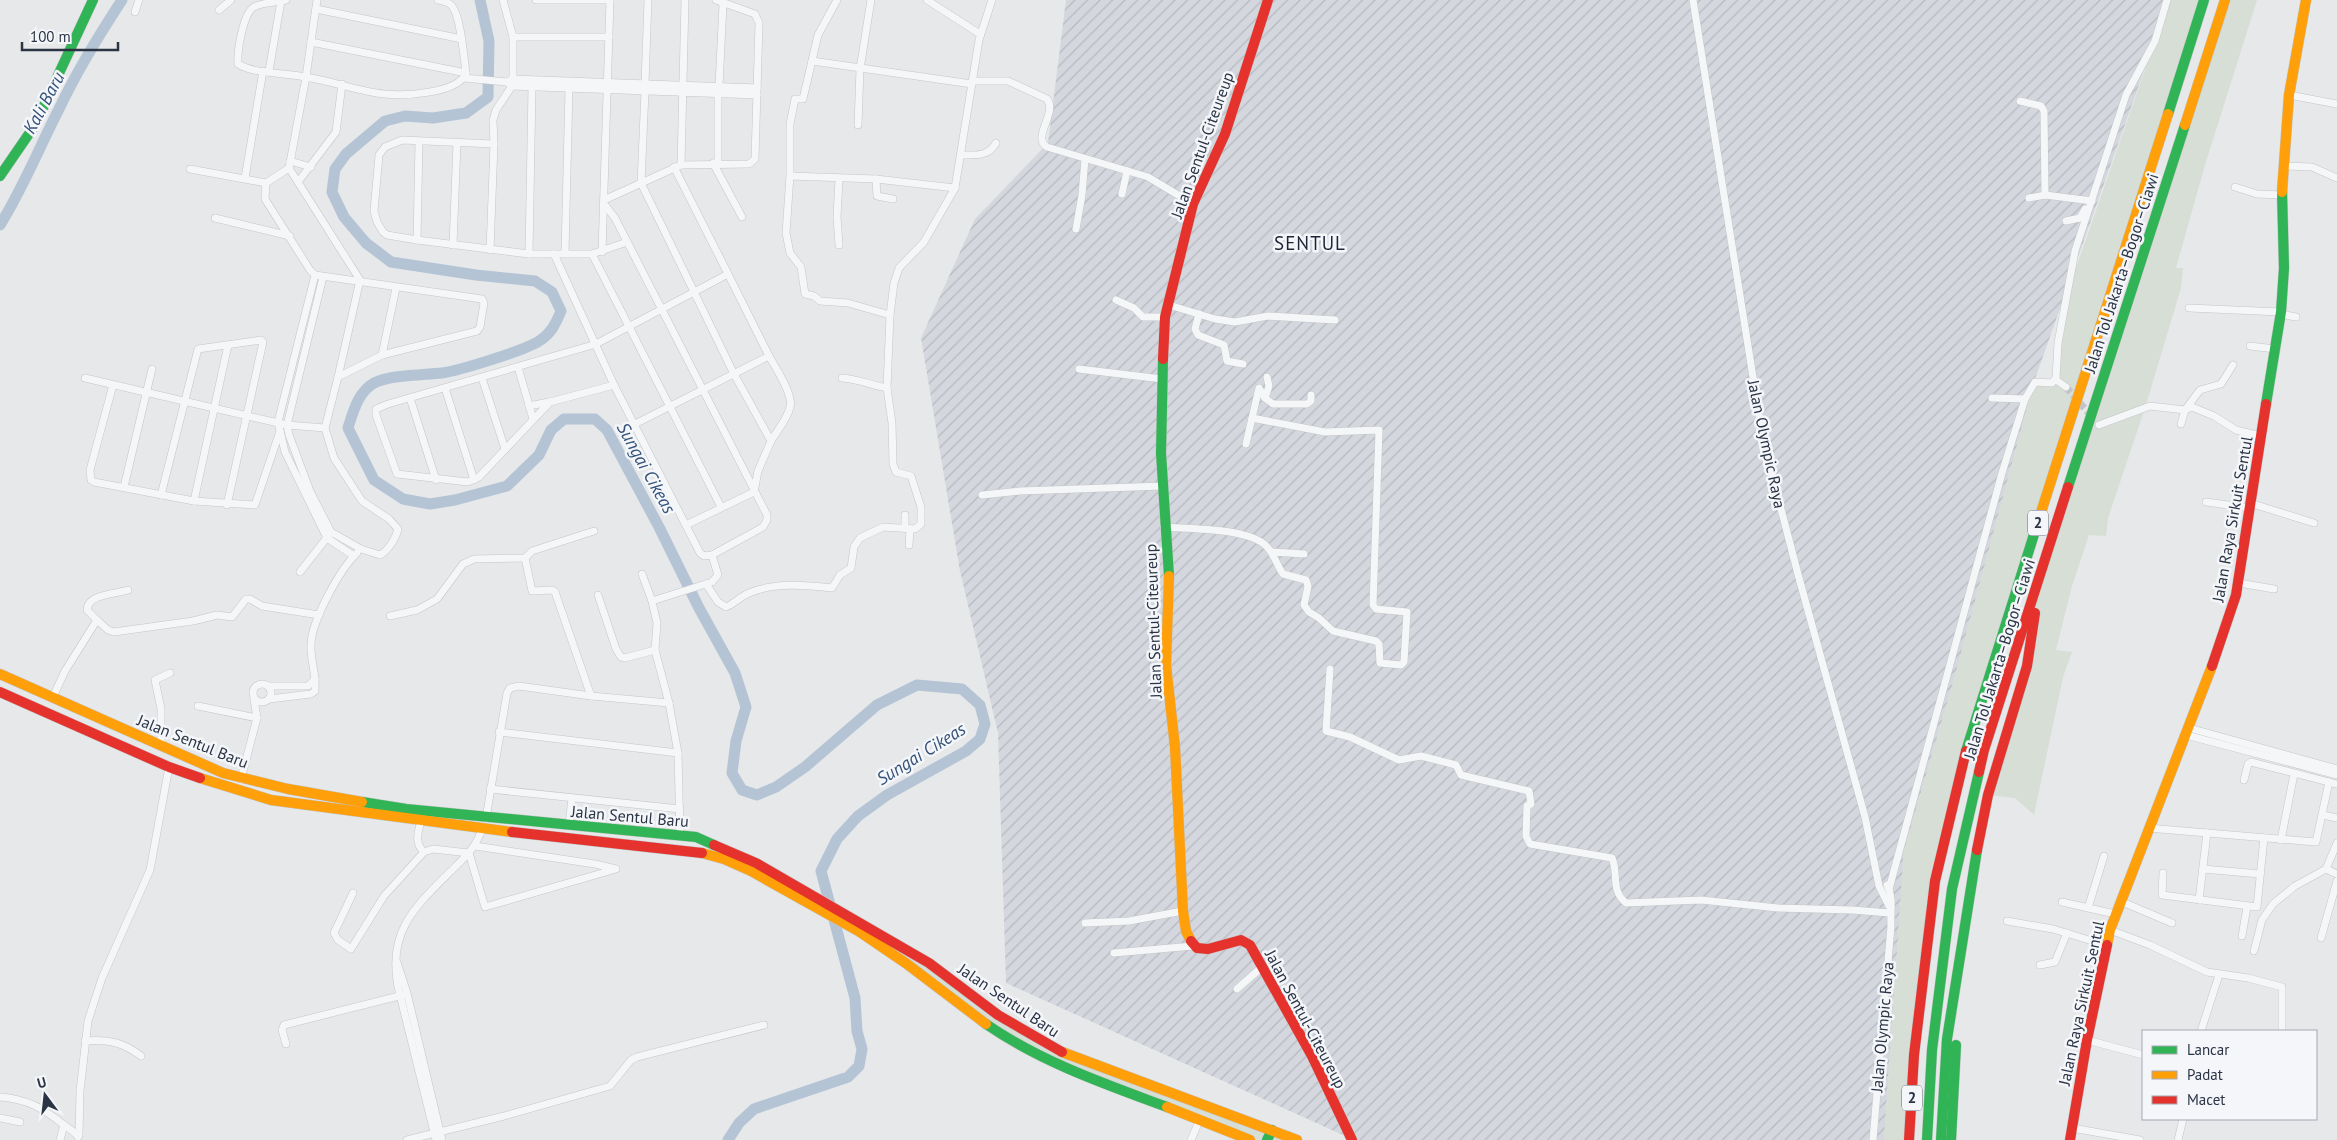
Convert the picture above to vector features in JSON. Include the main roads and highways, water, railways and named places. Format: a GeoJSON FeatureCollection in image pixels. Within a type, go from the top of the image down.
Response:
{"type":"FeatureCollection","features":[{"type":"Feature","properties":{"kind":"main road"},"geometry":{"type":"LineString","coordinates":[[0,162],[39,101],[85,0]]}},
{"type":"Feature","properties":{"kind":"main road"},"geometry":{"type":"LineString","coordinates":[[0,176],[35,125],[93,0]]}},
{"type":"Feature","properties":{"kind":"main road","name":"Jalan Sentul-Citeureup"},"geometry":{"type":"LineString","coordinates":[[1268,0],[1225,134],[1193,204],[1165,317],[1162,379],[1162,486],[1169,571],[1166,665],[1176,747],[1183,911],[1185,927],[1193,946],[1201,949],[1233,941],[1246,941],[1312,1056],[1352,1140]]}},
{"type":"Feature","properties":{"kind":"main road","name":"Jalan Tol Jakarta–Bogor–Ciawi"},"geometry":{"type":"LineString","coordinates":[[1909,1140],[1914,1056],[1933,891],[1966,751],[2204,0]]}},
{"type":"Feature","properties":{"kind":"main road","name":"Jalan Tol Jakarta–Bogor–Ciawi"},"geometry":{"type":"LineString","coordinates":[[1927,1140],[1932,1050],[1952,889],[1984,750],[2225,0]]}},
{"type":"Feature","properties":{"kind":"main road","name":"Jalan Raya Sirkuit Sentul"},"geometry":{"type":"LineString","coordinates":[[2070,1140],[2087,1040],[2110,930],[2148,828],[2188,732],[2219,647],[2239,582],[2280,313],[2284,268],[2283,166],[2289,95],[2306,0]]}},
{"type":"Feature","properties":{"kind":"main road"},"geometry":{"type":"LineString","coordinates":[[1941,1140],[1948,1039],[1956,973],[1980,828],[2027,666],[2040,576]]}},
{"type":"Feature","properties":{"kind":"main road","name":"Jalan Sentul Baru"},"geometry":{"type":"LineString","coordinates":[[0,674],[161,746],[241,779],[337,804]]}},
{"type":"Feature","properties":{"kind":"main road","name":"Jalan Sentul Baru"},"geometry":{"type":"LineString","coordinates":[[0,692],[169,767],[220,786],[271,800],[337,804],[406,814],[486,818],[696,837],[738,854],[886,944],[929,963],[977,1000],[1048,1046],[1081,1061],[1272,1130],[1291,1139]]}},
{"type":"Feature","properties":{"kind":"main road"},"geometry":{"type":"LineString","coordinates":[[48,713],[52,709],[53,697]]}},
{"type":"Feature","properties":{"kind":"main road"},"geometry":{"type":"LineString","coordinates":[[70,724],[77,708]]}},
{"type":"Feature","properties":{"kind":"main road","name":"Jalan Sentul Baru"},"geometry":{"type":"LineString","coordinates":[[406,814],[421,821],[709,854],[743,866],[790,887]]}},
{"type":"Feature","properties":{"kind":"main road"},"geometry":{"type":"LineString","coordinates":[[557,838],[558,824]]}},
{"type":"Feature","properties":{"kind":"main road"},"geometry":{"type":"LineString","coordinates":[[572,825],[572,839]]}},
{"type":"Feature","properties":{"kind":"main road","name":"Jalan Sentul Baru"},"geometry":{"type":"LineString","coordinates":[[886,944],[980,1020],[1039,1055],[1083,1075],[1200,1118],[1250,1140]]}},
{"type":"Feature","properties":{"kind":"main road"},"geometry":{"type":"LineString","coordinates":[[1951,1140],[1956,1039],[1956,973]]}},
{"type":"Feature","properties":{"kind":"main road"},"geometry":{"type":"LineString","coordinates":[[1267,1140],[1272,1130]]}},
{"type":"Feature","properties":{"kind":"waterway","name":"Kali Baru"},"geometry":{"type":"LineString","coordinates":[[0,225],[24,182],[73,81],[122,0]]}},
{"type":"Feature","properties":{"kind":"waterway","name":"Sungai Cikeas"},"geometry":{"type":"LineString","coordinates":[[480,0],[489,41],[488,97],[466,113],[433,118],[405,116],[385,121],[346,154],[335,169],[332,192],[344,217],[366,243],[391,262],[476,275],[535,281],[552,292],[561,311],[547,335],[521,350],[442,373],[389,378],[368,387],[357,403],[348,428],[374,480],[403,499],[430,504],[455,500],[507,486],[539,455],[551,430],[564,419],[595,419],[607,430],[659,527],[699,608],[735,673],[746,707],[736,741],[732,773],[742,790],[757,795],[776,787],[805,767],[877,705],[917,685],[962,689],[980,705],[985,724],[980,739],[966,751],[887,795],[858,816],[837,839],[821,871],[855,998],[857,1031],[862,1049],[859,1066],[848,1077],[754,1109],[739,1123],[728,1140]]}},
{"type":"Feature","properties":{"kind":"tunnel"},"geometry":{"type":"LineString","coordinates":[[2066,387],[2092,417]]}},
{"type":"Feature","properties":{"kind":"district","name":"SENTUL"},"geometry":{"type":"Point","coordinates":[1310,243]}}]}
